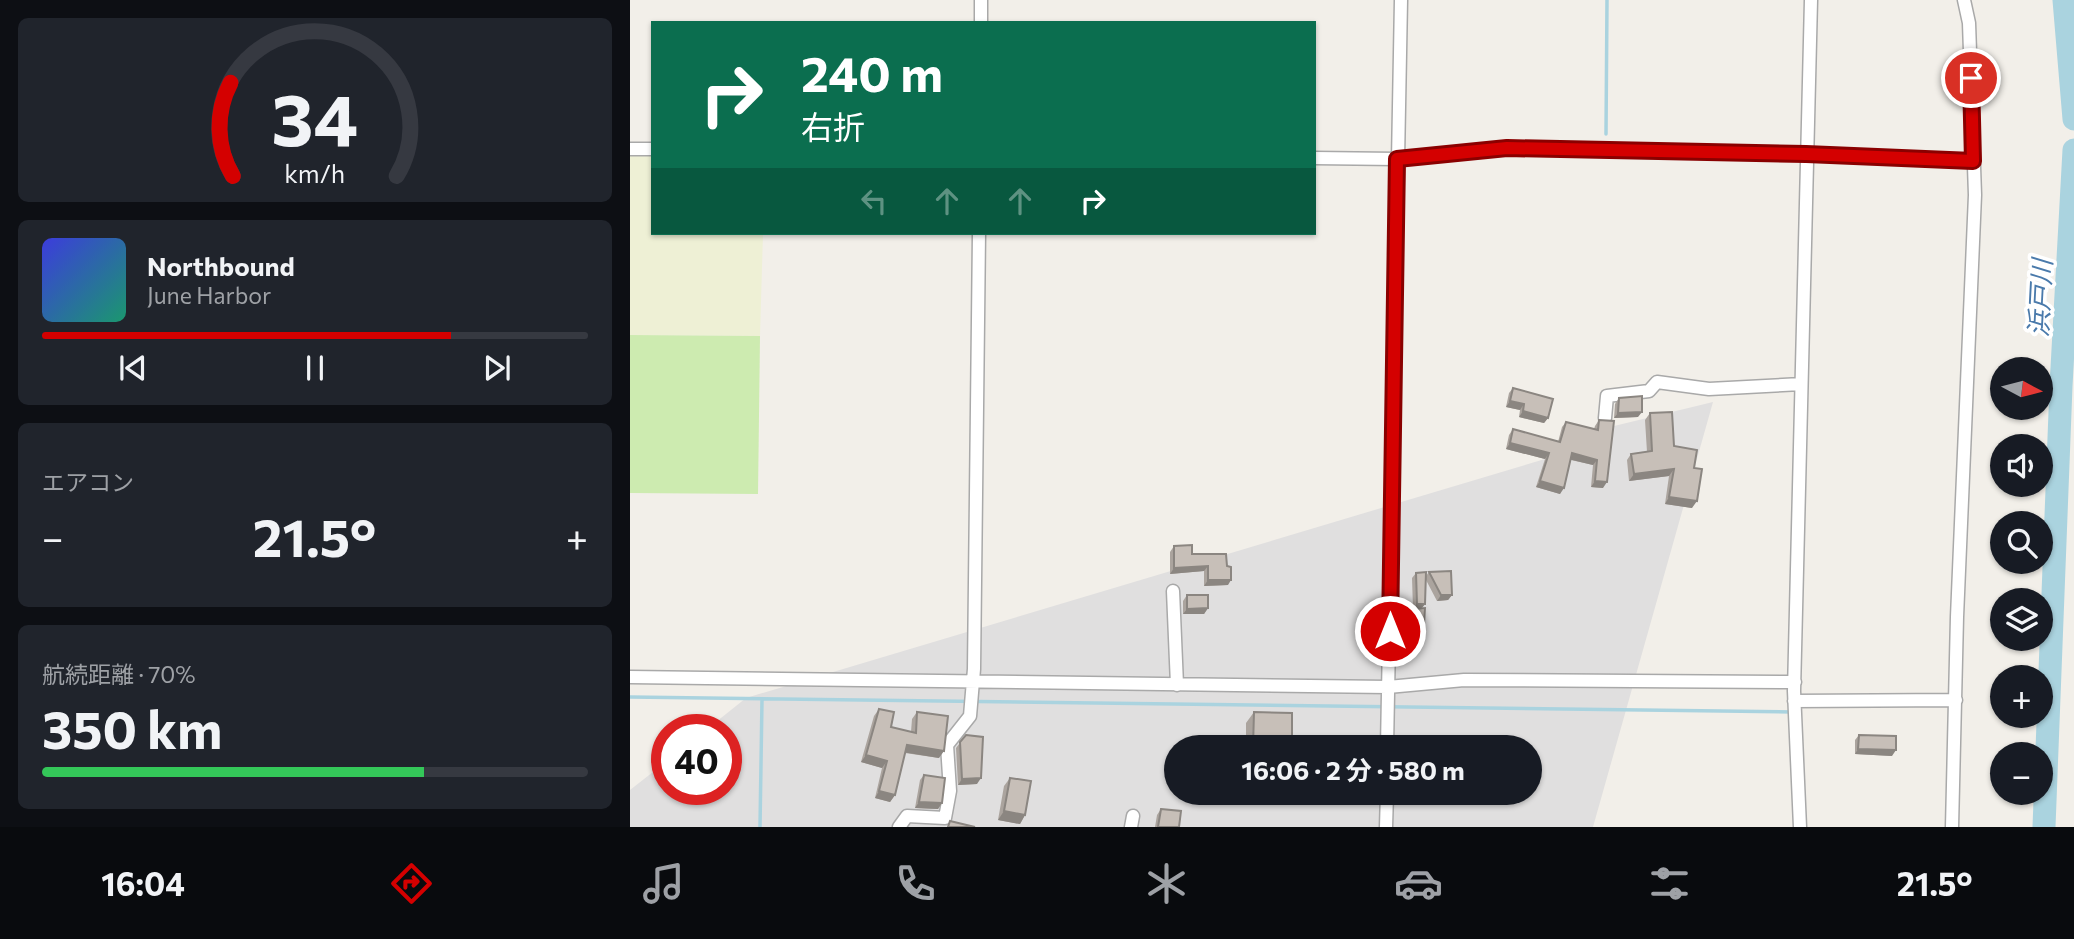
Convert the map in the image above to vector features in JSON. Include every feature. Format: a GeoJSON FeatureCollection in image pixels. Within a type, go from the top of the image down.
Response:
{"type":"FeatureCollection","features":[{"type":"Feature","properties":{"kind":"street"},"geometry":{"type":"LineString","coordinates":[[981,0],[981,21]]}},
{"type":"Feature","properties":{"kind":"street"},"geometry":{"type":"LineString","coordinates":[[1387,735],[1401,0]]}},
{"type":"Feature","properties":{"kind":"street"},"geometry":{"type":"LineString","coordinates":[[1800,827],[1794,691],[1811,0]]}},
{"type":"Feature","properties":{"kind":"street"},"geometry":{"type":"LineString","coordinates":[[1952,827],[1973,161],[1969,23],[1964,0]]}},
{"type":"Feature","properties":{"kind":"street"},"geometry":{"type":"LineString","coordinates":[[1316,158],[1397,159],[1507,148],[1806,154],[1973,161]]}},
{"type":"Feature","properties":{"kind":"street"},"geometry":{"type":"LineString","coordinates":[[630,149],[651,149]]}},
{"type":"Feature","properties":{"kind":"street"},"geometry":{"type":"LineString","coordinates":[[899,827],[907,816],[944,822],[950,790],[947,745],[970,716],[979,235]]}},
{"type":"Feature","properties":{"kind":"street"},"geometry":{"type":"LineString","coordinates":[[1605,418],[1607,396],[1648,391],[1657,382],[1709,389],[1801,384]]}},
{"type":"Feature","properties":{"kind":"street"},"geometry":{"type":"LineString","coordinates":[[1173,591],[1177,685]]}},
{"type":"Feature","properties":{"kind":"street"},"geometry":{"type":"LineString","coordinates":[[630,677],[972,686],[1177,685],[1388,692],[1464,680],[1956,699]]}},
{"type":"Feature","properties":{"kind":"street"},"geometry":{"type":"LineString","coordinates":[[1386,827],[1387,805]]}},
{"type":"Feature","properties":{"kind":"shaded area"},"geometry":{"type":"Polygon","coordinates":[[[1713,402],[1593,827],[630,827],[630,790],[651,774],[651,805],[742,805],[742,714],[726,714],[746,698],[1555,456],[1610,427],[1713,402]]]}},
{"type":"Feature","properties":{"kind":"green space"},"geometry":{"type":"Polygon","coordinates":[[[630,154],[651,155],[651,235],[763,235],[760,336],[630,335],[630,154]]]}},
{"type":"Feature","properties":{"kind":"green space"},"geometry":{"type":"Polygon","coordinates":[[[630,335],[760,336],[758,494],[630,493],[630,335]]]}},
{"type":"Feature","properties":{"kind":"building"},"geometry":{"type":"Polygon","coordinates":[[[1513,388],[1553,399],[1548,418],[1523,411],[1524,404],[1510,401],[1513,388]]]}},
{"type":"Feature","properties":{"kind":"building"},"geometry":{"type":"Polygon","coordinates":[[[1642,396],[1642,412],[1618,413],[1619,398],[1642,396]]]}},
{"type":"Feature","properties":{"kind":"building"},"geometry":{"type":"Polygon","coordinates":[[[1672,412],[1674,446],[1697,450],[1694,468],[1702,469],[1697,501],[1669,497],[1674,469],[1634,474],[1631,454],[1652,451],[1650,413],[1672,412]]]}},
{"type":"Feature","properties":{"kind":"building"},"geometry":{"type":"Polygon","coordinates":[[[1599,420],[1614,421],[1607,482],[1595,481],[1597,460],[1572,453],[1564,488],[1540,481],[1549,453],[1510,443],[1513,429],[1560,442],[1566,422],[1598,430],[1599,420]]]}},
{"type":"Feature","properties":{"kind":"building"},"geometry":{"type":"Polygon","coordinates":[[[1192,545],[1192,554],[1226,554],[1227,566],[1231,567],[1231,580],[1208,580],[1208,566],[1174,568],[1174,546],[1192,545]]]}},
{"type":"Feature","properties":{"kind":"building"},"geometry":{"type":"Polygon","coordinates":[[[1451,571],[1452,595],[1441,595],[1429,572],[1451,571]]]}},
{"type":"Feature","properties":{"kind":"building"},"geometry":{"type":"Polygon","coordinates":[[[1426,572],[1425,604],[1417,604],[1416,573],[1426,572]]]}},
{"type":"Feature","properties":{"kind":"building"},"geometry":{"type":"Polygon","coordinates":[[[1187,595],[1208,595],[1208,608],[1187,609],[1187,595]]]}},
{"type":"Feature","properties":{"kind":"building"},"geometry":{"type":"Polygon","coordinates":[[[1425,608],[1424,625],[1403,626],[1403,610],[1425,608]]]}},
{"type":"Feature","properties":{"kind":"building"},"geometry":{"type":"Polygon","coordinates":[[[879,709],[894,712],[891,727],[916,733],[917,712],[948,716],[944,751],[907,745],[895,795],[879,791],[887,761],[866,755],[879,709]]]}},
{"type":"Feature","properties":{"kind":"building"},"geometry":{"type":"Polygon","coordinates":[[[1254,712],[1292,713],[1292,735],[1253,735],[1254,712]]]}},
{"type":"Feature","properties":{"kind":"building"},"geometry":{"type":"Polygon","coordinates":[[[966,735],[983,737],[981,778],[962,779],[960,742],[966,735]]]}},
{"type":"Feature","properties":{"kind":"building"},"geometry":{"type":"Polygon","coordinates":[[[1859,735],[1896,736],[1896,750],[1858,749],[1859,735]]]}},
{"type":"Feature","properties":{"kind":"building"},"geometry":{"type":"Polygon","coordinates":[[[924,775],[945,778],[942,803],[919,802],[924,775]]]}},
{"type":"Feature","properties":{"kind":"building"},"geometry":{"type":"Polygon","coordinates":[[[1010,778],[1031,781],[1025,815],[1004,811],[1010,778]]]}},
{"type":"Feature","properties":{"kind":"building"},"geometry":{"type":"Polygon","coordinates":[[[1161,809],[1181,811],[1179,827],[1158,827],[1161,809]]]}},
{"type":"Feature","properties":{"kind":"building"},"geometry":{"type":"Polygon","coordinates":[[[950,821],[975,827],[948,827],[950,821]]]}},
{"type":"Feature","properties":{"kind":"waterway"},"geometry":{"type":"LineString","coordinates":[[1606,134],[1607,0]]}},
{"type":"Feature","properties":{"kind":"waterway","name":"浜戸川"},"geometry":{"type":"LineString","coordinates":[[2064,0],[2074,119]]}},
{"type":"Feature","properties":{"kind":"waterway","name":"浜戸川"},"geometry":{"type":"LineString","coordinates":[[2044,827],[2061,386],[2074,150]]}},
{"type":"Feature","properties":{"kind":"waterway"},"geometry":{"type":"LineString","coordinates":[[630,697],[1792,712]]}},
{"type":"Feature","properties":{"kind":"waterway"},"geometry":{"type":"LineString","coordinates":[[760,827],[762,700]]}},
{"type":"Feature","properties":{"kind":"route"},"geometry":{"type":"LineString","coordinates":[[1390,631],[1397,159],[1507,148],[1806,154],[1973,161],[1971,78]]}}]}
